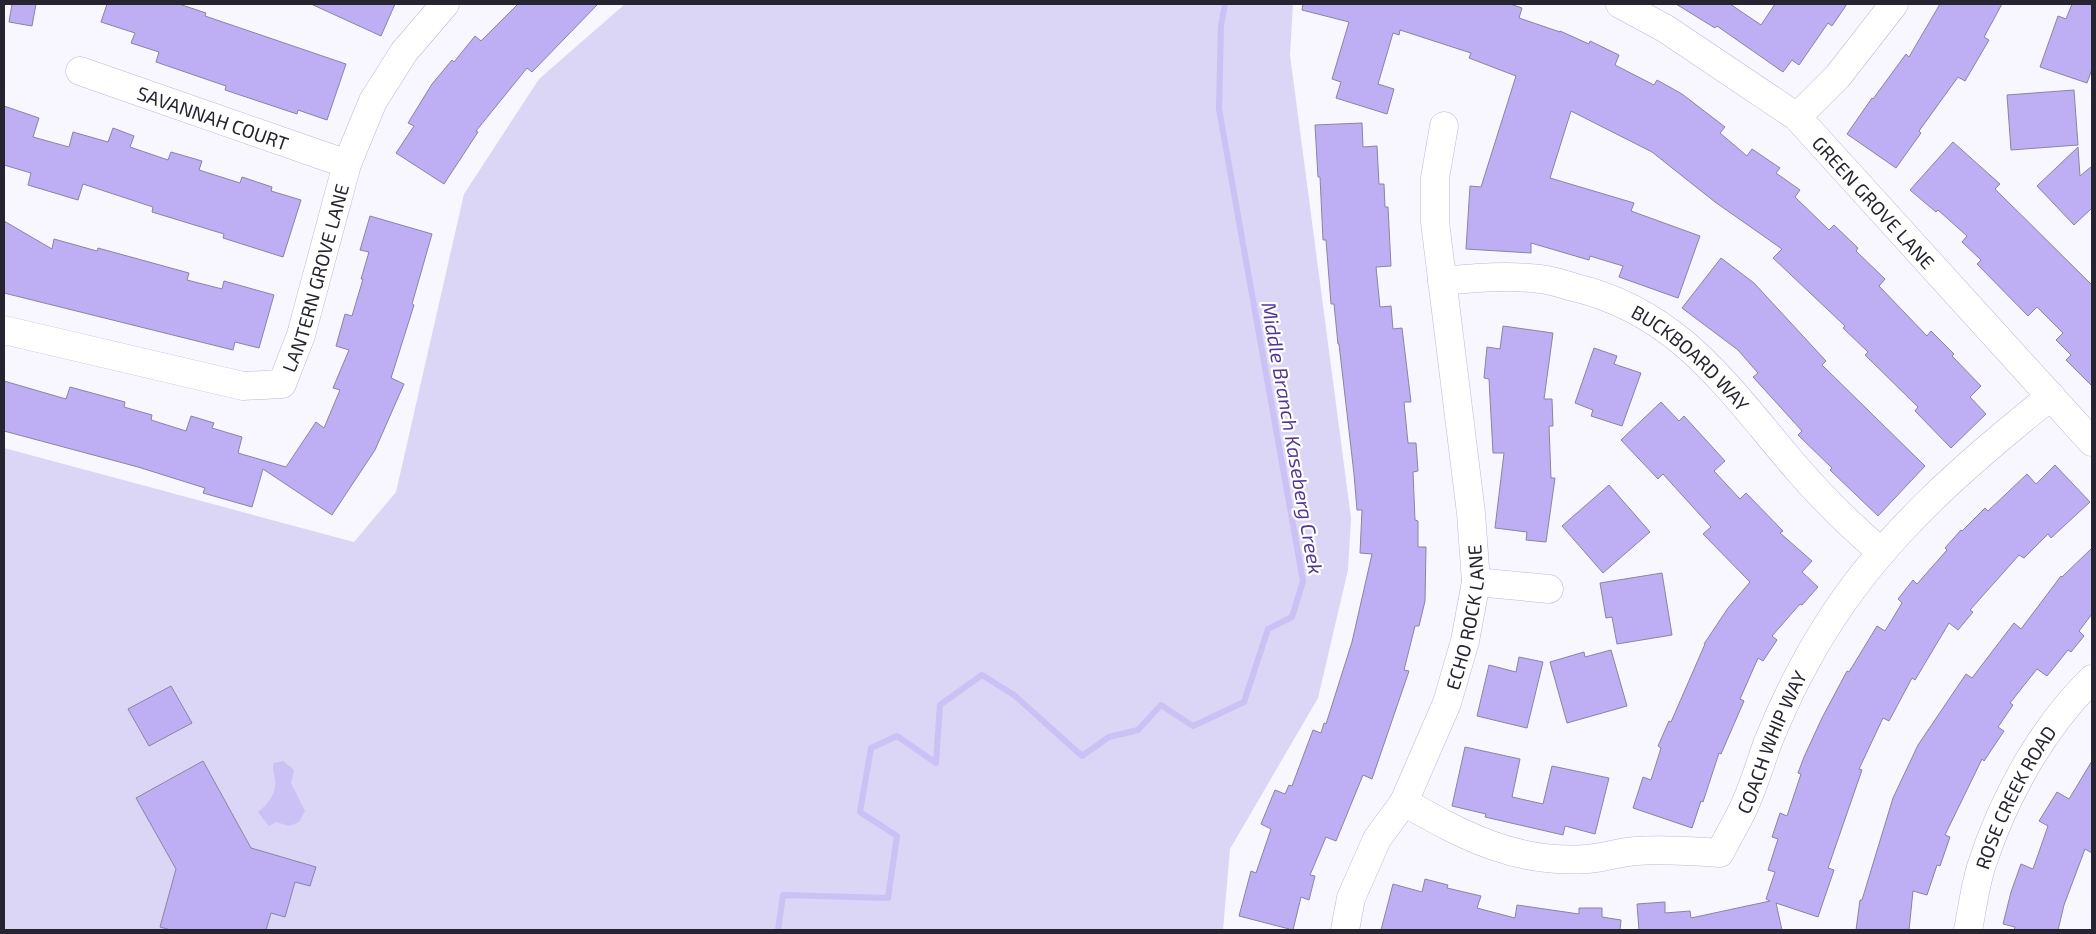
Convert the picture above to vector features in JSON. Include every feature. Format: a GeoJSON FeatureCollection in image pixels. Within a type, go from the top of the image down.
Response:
{"type":"FeatureCollection","features":[{"type":"Feature","properties":{"kind":"street","name":"LANTERN GROVE LANE"},"geometry":{"type":"LineString","coordinates":[[4,330],[243,386],[282,384],[301,335],[347,164],[374,101],[404,52],[444,4]]}},
{"type":"Feature","properties":{"kind":"street","name":"GREEN GROVE LANE"},"geometry":{"type":"LineString","coordinates":[[1620,4],[1666,29],[1797,117],[2092,442]]}},
{"type":"Feature","properties":{"kind":"street"},"geometry":{"type":"LineString","coordinates":[[1797,117],[1838,76],[1894,4]]}},
{"type":"Feature","properties":{"kind":"street","name":"SAVANNAH COURT"},"geometry":{"type":"LineString","coordinates":[[80,70],[347,164]]}},
{"type":"Feature","properties":{"kind":"street","name":"ECHO ROCK LANE"},"geometry":{"type":"LineString","coordinates":[[1345,930],[1350,898],[1377,839],[1404,802],[1447,703],[1465,640],[1476,582],[1471,513],[1435,222],[1435,178],[1444,126]]}},
{"type":"Feature","properties":{"kind":"street","name":"BUCKBOARD WAY"},"geometry":{"type":"LineString","coordinates":[[1442,280],[1496,276],[1542,279],[1589,290],[1630,306],[1669,330],[1708,364],[1838,514],[1881,552]]}},
{"type":"Feature","properties":{"kind":"street","name":"COACH WHIP WAY"},"geometry":{"type":"LineString","coordinates":[[1404,802],[1454,830],[1494,848],[1541,857],[1587,859],[1634,851],[1677,850],[1720,853],[1743,809],[1769,741],[1797,681],[1832,618],[1881,552],[1930,500],[2002,435],[2051,396]]}},
{"type":"Feature","properties":{"kind":"street"},"geometry":{"type":"LineString","coordinates":[[1476,582],[1550,589]]}},
{"type":"Feature","properties":{"kind":"street","name":"ROSE CREEK ROAD"},"geometry":{"type":"LineString","coordinates":[[1968,930],[1981,868],[2009,799],[2040,744],[2078,692],[2092,678]]}},
{"type":"Feature","properties":{"kind":"shaded area"},"geometry":{"type":"Polygon","coordinates":[[[625,4],[1293,4],[1290,55],[1351,518],[1348,570],[1318,698],[1230,849],[1223,930],[4,930],[4,448],[354,542],[396,492],[464,194],[539,79],[625,4]]]}},
{"type":"Feature","properties":{"kind":"shaded area"},"geometry":{"type":"Polygon","coordinates":[[[283,761],[294,770],[291,783],[305,811],[299,822],[289,826],[276,822],[269,826],[258,812],[268,802],[275,789],[274,763],[283,761]]]}},
{"type":"Feature","properties":{"kind":"building"},"geometry":{"type":"Polygon","coordinates":[[[12,4],[36,4],[32,26],[9,22],[12,4]]]}},
{"type":"Feature","properties":{"kind":"building"},"geometry":{"type":"Polygon","coordinates":[[[107,4],[179,4],[206,13],[205,16],[346,64],[327,120],[298,110],[297,114],[225,90],[226,86],[156,62],[159,52],[131,43],[135,33],[101,22],[107,4]]]}},
{"type":"Feature","properties":{"kind":"building"},"geometry":{"type":"Polygon","coordinates":[[[311,4],[395,4],[381,36],[311,4]]]}},
{"type":"Feature","properties":{"kind":"building"},"geometry":{"type":"Polygon","coordinates":[[[518,4],[598,4],[532,72],[527,68],[476,131],[478,132],[444,184],[396,153],[414,126],[408,123],[432,84],[452,60],[454,62],[475,36],[481,41],[518,4]]]}},
{"type":"Feature","properties":{"kind":"building"},"geometry":{"type":"Polygon","coordinates":[[[1303,4],[1510,4],[1522,8],[1519,18],[1560,31],[1589,44],[1590,41],[1619,55],[1615,65],[1654,85],[1657,80],[1682,94],[1725,127],[1720,133],[1747,156],[1752,149],[1780,168],[1776,173],[1800,190],[1795,197],[1829,230],[1834,225],[1858,248],[1856,251],[1885,279],[1879,286],[1927,336],[1931,331],[1954,354],[1952,356],[1981,386],[1970,397],[1986,414],[1951,448],[1915,411],[1918,407],[1865,355],[1868,352],[1843,328],[1845,326],[1773,258],[1782,249],[1715,202],[1652,152],[1571,111],[1550,178],[1634,203],[1631,211],[1700,236],[1678,298],[1619,277],[1623,266],[1590,256],[1589,260],[1531,243],[1531,253],[1466,249],[1470,186],[1481,187],[1516,76],[1469,58],[1471,53],[1400,30],[1399,35],[1393,33],[1378,84],[1394,89],[1387,114],[1336,98],[1341,82],[1332,79],[1349,22],[1302,10],[1303,4]]]}},
{"type":"Feature","properties":{"kind":"building"},"geometry":{"type":"Polygon","coordinates":[[[1676,4],[1730,4],[1761,25],[1775,4],[1847,4],[1832,26],[1828,23],[1799,65],[1792,60],[1783,72],[1717,26],[1715,28],[1676,4]]]}},
{"type":"Feature","properties":{"kind":"building"},"geometry":{"type":"Polygon","coordinates":[[[1940,4],[2002,4],[1984,37],[1989,40],[1965,81],[1958,77],[1919,131],[1921,133],[1896,168],[1847,134],[1906,54],[1909,57],[1940,4]]]}},
{"type":"Feature","properties":{"kind":"building"},"geometry":{"type":"Polygon","coordinates":[[[2072,4],[2092,4],[2092,69],[2087,83],[2040,67],[2058,16],[2066,19],[2072,4]]]}},
{"type":"Feature","properties":{"kind":"building"},"geometry":{"type":"Polygon","coordinates":[[[2074,90],[2078,145],[2011,150],[2007,95],[2074,90]]]}},
{"type":"Feature","properties":{"kind":"building"},"geometry":{"type":"Polygon","coordinates":[[[4,106],[39,118],[33,137],[69,147],[73,132],[108,142],[113,128],[134,136],[130,147],[168,160],[171,152],[202,161],[199,170],[240,183],[242,177],[272,187],[271,191],[301,200],[283,257],[223,238],[224,234],[152,212],[153,207],[83,184],[78,200],[28,185],[31,173],[4,165],[4,106]]]}},
{"type":"Feature","properties":{"kind":"building"},"geometry":{"type":"Polygon","coordinates":[[[1362,123],[1363,147],[1377,146],[1379,184],[1384,184],[1385,207],[1388,207],[1391,266],[1376,267],[1380,307],[1391,306],[1393,329],[1402,328],[1411,402],[1404,402],[1408,443],[1416,443],[1418,471],[1413,472],[1415,520],[1418,521],[1418,547],[1426,547],[1425,601],[1419,626],[1415,626],[1404,670],[1409,671],[1372,779],[1363,775],[1336,841],[1326,837],[1310,875],[1315,876],[1309,900],[1301,897],[1293,930],[1239,916],[1251,871],[1256,873],[1271,829],[1261,824],[1275,790],[1285,794],[1289,785],[1292,786],[1313,730],[1321,733],[1324,723],[1326,724],[1352,642],[1372,554],[1360,553],[1362,510],[1357,510],[1334,304],[1331,304],[1326,240],[1323,240],[1315,125],[1362,123]]]}},
{"type":"Feature","properties":{"kind":"building"},"geometry":{"type":"Polygon","coordinates":[[[1953,142],[2000,184],[1995,189],[2092,285],[2092,386],[2066,360],[2071,355],[2056,340],[2063,333],[2037,307],[2028,316],[1977,264],[1981,260],[1962,242],[1967,236],[1938,210],[1936,212],[1910,190],[1953,142]]]}},
{"type":"Feature","properties":{"kind":"building"},"geometry":{"type":"Polygon","coordinates":[[[2078,147],[2080,176],[2092,166],[2092,208],[2074,225],[2037,186],[2078,147]]]}},
{"type":"Feature","properties":{"kind":"building"},"geometry":{"type":"Polygon","coordinates":[[[370,216],[432,234],[412,304],[414,305],[391,378],[404,384],[375,450],[332,515],[263,469],[252,507],[203,493],[205,488],[138,467],[4,431],[4,381],[66,399],[70,387],[125,402],[124,407],[152,415],[151,420],[186,431],[191,416],[214,423],[212,428],[242,437],[238,453],[286,467],[316,422],[324,428],[340,390],[333,388],[349,350],[336,346],[345,314],[352,316],[363,279],[361,279],[369,252],[360,250],[370,216]]]}},
{"type":"Feature","properties":{"kind":"building"},"geometry":{"type":"Polygon","coordinates":[[[4,221],[52,249],[54,239],[97,251],[98,248],[189,273],[187,280],[222,289],[224,281],[274,295],[259,348],[235,342],[233,350],[4,293],[4,221]]]}},
{"type":"Feature","properties":{"kind":"building"},"geometry":{"type":"Polygon","coordinates":[[[1721,258],[1754,283],[1826,361],[1822,365],[1925,466],[1878,516],[1830,470],[1832,468],[1798,435],[1802,431],[1753,377],[1758,373],[1738,350],[1682,308],[1721,258]]]}},
{"type":"Feature","properties":{"kind":"building"},"geometry":{"type":"Polygon","coordinates":[[[1503,326],[1553,333],[1544,399],[1552,399],[1553,426],[1549,426],[1551,478],[1555,478],[1546,542],[1526,540],[1527,532],[1495,528],[1504,453],[1493,453],[1489,379],[1484,378],[1487,347],[1500,349],[1503,326]]]}},
{"type":"Feature","properties":{"kind":"building"},"geometry":{"type":"Polygon","coordinates":[[[1594,348],[1617,356],[1614,364],[1641,373],[1622,426],[1591,416],[1593,410],[1575,403],[1594,348]]]}},
{"type":"Feature","properties":{"kind":"building"},"geometry":{"type":"Polygon","coordinates":[[[1661,402],[1679,421],[1684,416],[1725,461],[1714,471],[1740,499],[1746,493],[1783,531],[1780,533],[1812,561],[1802,572],[1818,587],[1772,636],[1777,640],[1763,661],[1758,658],[1740,699],[1744,701],[1721,754],[1719,753],[1703,802],[1701,801],[1692,828],[1633,808],[1643,777],[1651,780],[1661,748],[1658,746],[1669,721],[1671,722],[1704,644],[1728,608],[1750,582],[1703,534],[1711,527],[1663,474],[1658,479],[1621,440],[1661,402]]]}},
{"type":"Feature","properties":{"kind":"building"},"geometry":{"type":"Polygon","coordinates":[[[2055,465],[2090,502],[2051,538],[2048,534],[2024,558],[2019,555],[1970,610],[1973,612],[1958,630],[1949,623],[1915,680],[1912,678],[1889,721],[1883,718],[1859,769],[1862,770],[1828,868],[1834,870],[1818,917],[1776,903],[1782,930],[1639,930],[1637,904],[1665,902],[1665,913],[1690,911],[1691,918],[1770,901],[1766,899],[1775,872],[1768,870],[1778,839],[1772,837],[1780,813],[1787,816],[1801,774],[1798,773],[1804,757],[1847,671],[1849,672],[1877,626],[1885,631],[1902,603],[1898,599],[1913,580],[1917,584],[1947,550],[1945,548],[1961,530],[1985,508],[1988,511],[2027,474],[2036,484],[2055,465]]]}},
{"type":"Feature","properties":{"kind":"building"},"geometry":{"type":"Polygon","coordinates":[[[1609,485],[1650,532],[1603,573],[1562,526],[1609,485]]]}},
{"type":"Feature","properties":{"kind":"building"},"geometry":{"type":"Polygon","coordinates":[[[2092,548],[2092,614],[2079,631],[2084,636],[2071,652],[2068,650],[2047,676],[2037,669],[2010,703],[2013,705],[1998,727],[2004,731],[1984,761],[1982,759],[1945,835],[1950,837],[1940,866],[1937,865],[1927,895],[1913,891],[1909,930],[1856,930],[1860,900],[1862,900],[1893,798],[1918,745],[1966,674],[1972,678],[2014,623],[2021,629],[2061,576],[2092,548]]]}},
{"type":"Feature","properties":{"kind":"building"},"geometry":{"type":"Polygon","coordinates":[[[1662,573],[1672,635],[1617,644],[1612,617],[1606,618],[1600,583],[1662,573]]]}},
{"type":"Feature","properties":{"kind":"building"},"geometry":{"type":"Polygon","coordinates":[[[1611,650],[1627,706],[1567,723],[1550,662],[1584,652],[1585,657],[1611,650]]]}},
{"type":"Feature","properties":{"kind":"building"},"geometry":{"type":"Polygon","coordinates":[[[1519,657],[1543,662],[1527,728],[1477,716],[1489,665],[1516,672],[1519,657]]]}},
{"type":"Feature","properties":{"kind":"building"},"geometry":{"type":"Polygon","coordinates":[[[171,686],[192,723],[149,746],[128,709],[171,686]]]}},
{"type":"Feature","properties":{"kind":"building"},"geometry":{"type":"Polygon","coordinates":[[[1465,747],[1520,759],[1512,797],[1543,804],[1552,766],[1609,778],[1595,834],[1565,826],[1563,835],[1485,817],[1486,814],[1452,806],[1465,747]]]}},
{"type":"Feature","properties":{"kind":"building"},"geometry":{"type":"Polygon","coordinates":[[[203,761],[251,848],[316,867],[310,886],[295,882],[285,917],[271,913],[266,930],[171,930],[160,927],[176,869],[136,798],[203,761]]]}},
{"type":"Feature","properties":{"kind":"building"},"geometry":{"type":"Polygon","coordinates":[[[2092,761],[2092,853],[2085,849],[2064,905],[2058,930],[2014,930],[2015,927],[2003,924],[2011,892],[2021,864],[2033,869],[2048,826],[2039,821],[2057,792],[2069,799],[2092,761]]]}},
{"type":"Feature","properties":{"kind":"building"},"geometry":{"type":"Polygon","coordinates":[[[1425,879],[1448,885],[1447,888],[1481,896],[1477,908],[1515,918],[1517,905],[1579,914],[1579,908],[1602,908],[1602,917],[1621,920],[1620,930],[1381,930],[1393,884],[1422,892],[1425,879]]]}},
{"type":"Feature","properties":{"kind":"waterway","name":"Middle Branch Kaseberg Creek"},"geometry":{"type":"LineString","coordinates":[[778,930],[783,895],[888,898],[897,836],[860,812],[871,748],[897,736],[936,763],[940,705],[982,675],[1014,695],[1082,756],[1109,737],[1138,730],[1161,705],[1193,726],[1244,702],[1268,629],[1292,617],[1303,581],[1219,109],[1221,25],[1225,4]]}}]}
